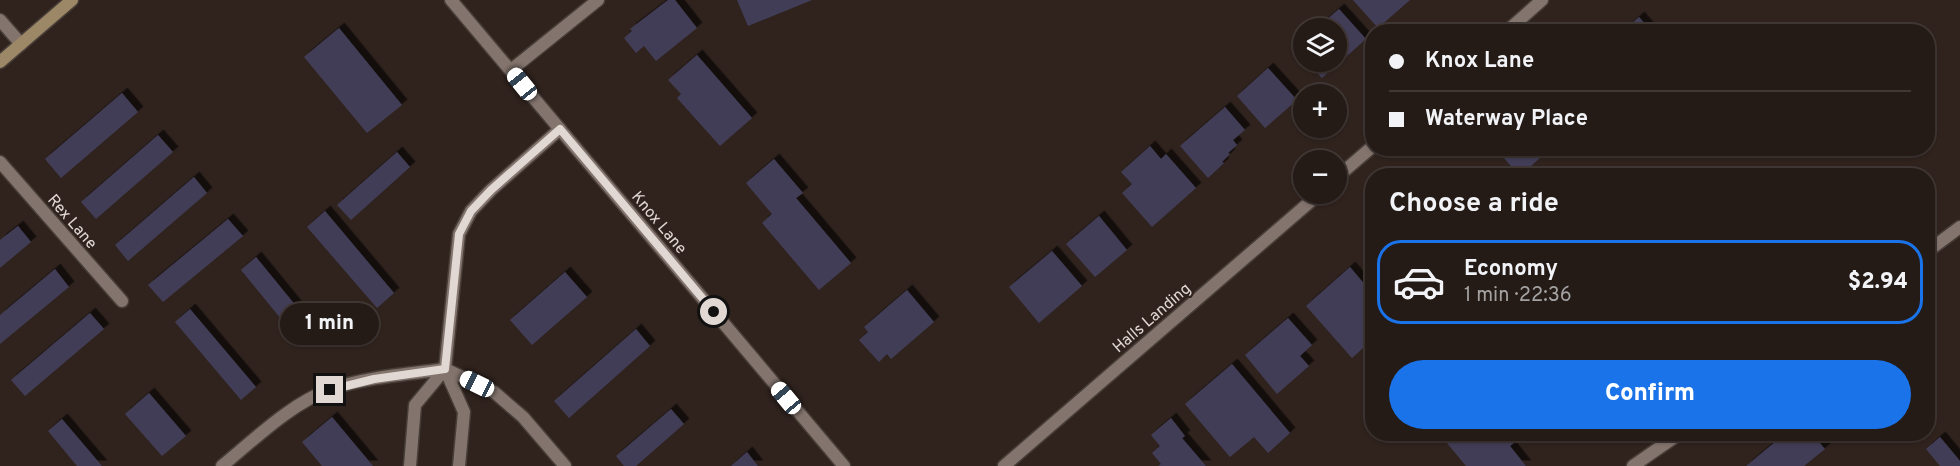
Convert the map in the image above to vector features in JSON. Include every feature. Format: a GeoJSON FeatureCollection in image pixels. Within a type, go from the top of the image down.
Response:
{"type":"FeatureCollection","features":[{"type":"Feature","properties":{"kind":"street"},"geometry":{"type":"LineString","coordinates":[[0,62],[72,0]]}},
{"type":"Feature","properties":{"kind":"street","name":"Knox Lane"},"geometry":{"type":"LineString","coordinates":[[451,0],[844,466]]}},
{"type":"Feature","properties":{"kind":"street"},"geometry":{"type":"LineString","coordinates":[[511,70],[598,0]]}},
{"type":"Feature","properties":{"kind":"street"},"geometry":{"type":"LineString","coordinates":[[1515,24],[1542,0]]}},
{"type":"Feature","properties":{"kind":"street"},"geometry":{"type":"LineString","coordinates":[[0,20],[21,44]]}},
{"type":"Feature","properties":{"kind":"street"},"geometry":{"type":"LineString","coordinates":[[459,466],[464,412],[445,369],[459,234],[471,211],[491,190],[560,129]]}},
{"type":"Feature","properties":{"kind":"street"},"geometry":{"type":"LineString","coordinates":[[1347,169],[1365,153]]}},
{"type":"Feature","properties":{"kind":"street","name":"Rex Lane"},"geometry":{"type":"LineString","coordinates":[[0,162],[122,301]]}},
{"type":"Feature","properties":{"kind":"street","name":"Halls Landing"},"geometry":{"type":"LineString","coordinates":[[1004,466],[1307,204]]}},
{"type":"Feature","properties":{"kind":"street"},"geometry":{"type":"LineString","coordinates":[[1935,246],[1960,227]]}},
{"type":"Feature","properties":{"kind":"street"},"geometry":{"type":"LineString","coordinates":[[410,466],[415,405],[445,369]]}},
{"type":"Feature","properties":{"kind":"street"},"geometry":{"type":"LineString","coordinates":[[222,466],[290,411],[330,390],[374,379],[445,369],[494,392],[523,417],[565,466]]}},
{"type":"Feature","properties":{"kind":"street"},"geometry":{"type":"LineString","coordinates":[[1633,466],[1669,441]]}},
{"type":"Feature","properties":{"kind":"building"},"geometry":{"type":"Polygon","coordinates":[[[668,0],[675,0],[697,28],[656,61],[644,46],[636,53],[624,38],[632,31],[630,29],[668,0]]]}},
{"type":"Feature","properties":{"kind":"building"},"geometry":{"type":"Polygon","coordinates":[[[737,0],[812,0],[748,26],[737,0]]]}},
{"type":"Feature","properties":{"kind":"building"},"geometry":{"type":"Polygon","coordinates":[[[1353,0],[1410,0],[1383,24],[1374,24],[1353,0]]]}},
{"type":"Feature","properties":{"kind":"building"},"geometry":{"type":"Polygon","coordinates":[[[1339,9],[1365,38],[1347,56],[1347,18],[1329,18],[1339,9]]]}},
{"type":"Feature","properties":{"kind":"building"},"geometry":{"type":"Polygon","coordinates":[[[1639,17],[1645,24],[1631,24],[1639,17]]]}},
{"type":"Feature","properties":{"kind":"building"},"geometry":{"type":"Polygon","coordinates":[[[339,28],[402,105],[367,133],[304,57],[339,28]]]}},
{"type":"Feature","properties":{"kind":"building"},"geometry":{"type":"Polygon","coordinates":[[[697,55],[752,118],[720,146],[677,98],[681,94],[668,80],[697,55]]]}},
{"type":"Feature","properties":{"kind":"building"},"geometry":{"type":"Polygon","coordinates":[[[1268,68],[1293,96],[1293,104],[1265,128],[1237,96],[1268,68]]]}},
{"type":"Feature","properties":{"kind":"building"},"geometry":{"type":"Polygon","coordinates":[[[1316,72],[1329,72],[1322,78],[1316,72]]]}},
{"type":"Feature","properties":{"kind":"building"},"geometry":{"type":"Polygon","coordinates":[[[122,93],[138,112],[61,178],[45,159],[122,93]]]}},
{"type":"Feature","properties":{"kind":"building"},"geometry":{"type":"Polygon","coordinates":[[[1225,107],[1245,130],[1233,140],[1237,145],[1228,153],[1230,154],[1222,162],[1224,163],[1208,178],[1180,146],[1225,107]]]}},
{"type":"Feature","properties":{"kind":"building"},"geometry":{"type":"Polygon","coordinates":[[[158,135],[173,152],[96,219],[81,202],[158,135]]]}},
{"type":"Feature","properties":{"kind":"building"},"geometry":{"type":"Polygon","coordinates":[[[1150,146],[1161,159],[1166,154],[1196,188],[1152,227],[1122,193],[1132,184],[1121,172],[1150,146]]]}},
{"type":"Feature","properties":{"kind":"building"},"geometry":{"type":"Polygon","coordinates":[[[397,152],[410,167],[351,220],[337,205],[397,152]]]}},
{"type":"Feature","properties":{"kind":"building"},"geometry":{"type":"Polygon","coordinates":[[[1502,156],[1542,156],[1529,168],[1513,168],[1502,156]]]}},
{"type":"Feature","properties":{"kind":"building"},"geometry":{"type":"Polygon","coordinates":[[[774,159],[803,193],[796,198],[851,263],[819,290],[762,223],[772,214],[746,183],[774,159]]]}},
{"type":"Feature","properties":{"kind":"building"},"geometry":{"type":"Polygon","coordinates":[[[194,177],[207,193],[128,261],[115,245],[194,177]]]}},
{"type":"Feature","properties":{"kind":"building"},"geometry":{"type":"Polygon","coordinates":[[[325,211],[394,293],[377,308],[307,227],[325,211]]]}},
{"type":"Feature","properties":{"kind":"building"},"geometry":{"type":"Polygon","coordinates":[[[1099,216],[1127,250],[1095,277],[1066,244],[1099,216]]]}},
{"type":"Feature","properties":{"kind":"building"},"geometry":{"type":"Polygon","coordinates":[[[228,219],[243,236],[163,302],[148,285],[228,219]]]}},
{"type":"Feature","properties":{"kind":"building"},"geometry":{"type":"Polygon","coordinates":[[[18,226],[31,242],[0,268],[0,240],[18,226]]]}},
{"type":"Feature","properties":{"kind":"building"},"geometry":{"type":"Polygon","coordinates":[[[1052,251],[1082,286],[1039,323],[1009,287],[1052,251]]]}},
{"type":"Feature","properties":{"kind":"building"},"geometry":{"type":"Polygon","coordinates":[[[256,257],[314,328],[299,341],[241,270],[256,257]]]}},
{"type":"Feature","properties":{"kind":"building"},"geometry":{"type":"Polygon","coordinates":[[[1350,267],[1365,285],[1365,346],[1352,358],[1306,306],[1350,267]]]}},
{"type":"Feature","properties":{"kind":"building"},"geometry":{"type":"Polygon","coordinates":[[[55,269],[69,287],[0,344],[0,315],[55,269]]]}},
{"type":"Feature","properties":{"kind":"building"},"geometry":{"type":"Polygon","coordinates":[[[565,272],[587,297],[532,345],[510,320],[565,272]]]}},
{"type":"Feature","properties":{"kind":"building"},"geometry":{"type":"Polygon","coordinates":[[[907,290],[934,322],[891,359],[887,354],[879,362],[859,340],[868,332],[864,327],[907,290]]]}},
{"type":"Feature","properties":{"kind":"building"},"geometry":{"type":"Polygon","coordinates":[[[190,309],[256,387],[241,400],[175,322],[190,309]]]}},
{"type":"Feature","properties":{"kind":"building"},"geometry":{"type":"Polygon","coordinates":[[[90,313],[104,329],[25,396],[11,380],[90,313]]]}},
{"type":"Feature","properties":{"kind":"building"},"geometry":{"type":"Polygon","coordinates":[[[1288,318],[1312,345],[1300,356],[1309,366],[1277,394],[1245,355],[1288,318]]]}},
{"type":"Feature","properties":{"kind":"building"},"geometry":{"type":"Polygon","coordinates":[[[636,329],[650,346],[569,418],[554,401],[636,329]]]}},
{"type":"Feature","properties":{"kind":"building"},"geometry":{"type":"Polygon","coordinates":[[[1232,364],[1290,433],[1268,453],[1254,437],[1230,457],[1185,404],[1232,364]]]}},
{"type":"Feature","properties":{"kind":"building"},"geometry":{"type":"Polygon","coordinates":[[[149,393],[186,436],[162,456],[125,414],[149,393]]]}},
{"type":"Feature","properties":{"kind":"building"},"geometry":{"type":"Polygon","coordinates":[[[671,409],[684,424],[636,466],[624,466],[616,456],[671,409]]]}},
{"type":"Feature","properties":{"kind":"building"},"geometry":{"type":"Polygon","coordinates":[[[332,417],[373,466],[322,466],[302,442],[332,417]]]}},
{"type":"Feature","properties":{"kind":"building"},"geometry":{"type":"Polygon","coordinates":[[[1171,418],[1185,436],[1182,438],[1206,466],[1158,466],[1161,464],[1152,453],[1160,446],[1151,435],[1171,418]]]}},
{"type":"Feature","properties":{"kind":"building"},"geometry":{"type":"Polygon","coordinates":[[[62,419],[102,466],[77,466],[48,431],[62,419]]]}},
{"type":"Feature","properties":{"kind":"building"},"geometry":{"type":"Polygon","coordinates":[[[1940,437],[1960,461],[1960,466],[1940,466],[1926,449],[1940,437]]]}},
{"type":"Feature","properties":{"kind":"building"},"geometry":{"type":"Polygon","coordinates":[[[1450,441],[1516,441],[1510,446],[1526,466],[1466,466],[1447,443],[1450,441]]]}},
{"type":"Feature","properties":{"kind":"building"},"geometry":{"type":"Polygon","coordinates":[[[1776,441],[1818,441],[1825,449],[1804,466],[1746,466],[1776,441]]]}},
{"type":"Feature","properties":{"kind":"building"},"geometry":{"type":"Polygon","coordinates":[[[747,452],[758,466],[731,466],[747,452]]]}},
{"type":"Feature","properties":{"kind":"route"},"geometry":{"type":"LineString","coordinates":[[330,390],[374,379],[445,369],[459,234],[471,211],[491,190],[560,129],[714,312]]}}]}
